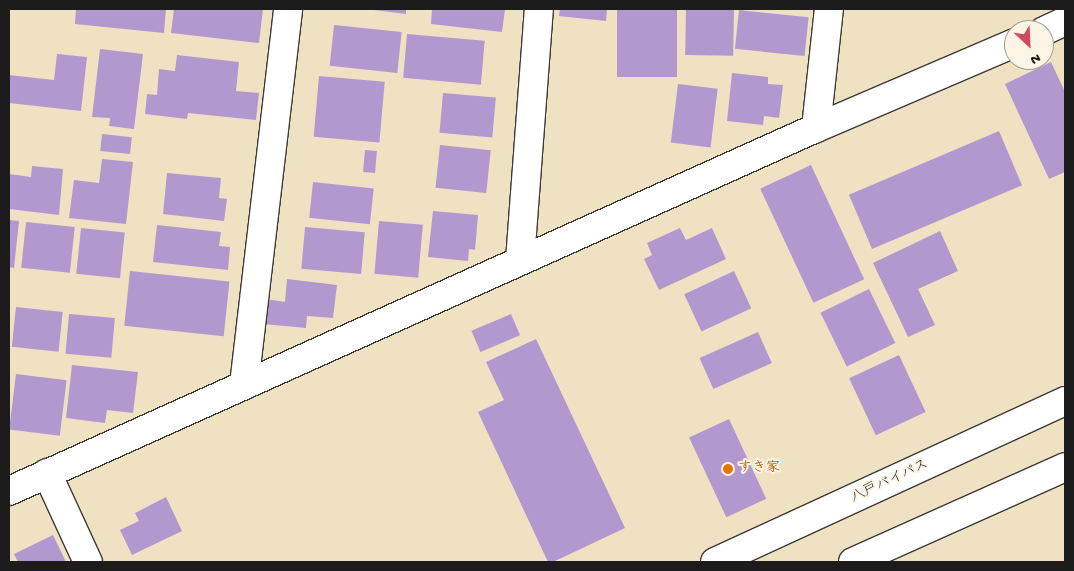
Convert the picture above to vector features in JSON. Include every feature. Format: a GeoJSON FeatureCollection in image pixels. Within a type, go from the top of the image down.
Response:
{"type":"FeatureCollection","features":[{"type":"Feature","properties":{"kind":"main road"},"geometry":{"type":"LineString","coordinates":[[244,385],[288,9]]}},
{"type":"Feature","properties":{"kind":"main road"},"geometry":{"type":"LineString","coordinates":[[520,260],[539,9]]}},
{"type":"Feature","properties":{"kind":"main road"},"geometry":{"type":"LineString","coordinates":[[816,128],[829,9]]}},
{"type":"Feature","properties":{"kind":"main road"},"geometry":{"type":"LineString","coordinates":[[9,491],[816,128],[1004,47]]}},
{"type":"Feature","properties":{"kind":"main road","name":"八戸バイパス"},"geometry":{"type":"LineString","coordinates":[[715,562],[1065,401]]}},
{"type":"Feature","properties":{"kind":"main road"},"geometry":{"type":"LineString","coordinates":[[852,562],[1065,467]]}},
{"type":"Feature","properties":{"kind":"main road"},"geometry":{"type":"LineString","coordinates":[[47,473],[88,562]]}},
{"type":"Feature","properties":{"kind":"building"},"geometry":{"type":"Polygon","coordinates":[[[76,9],[166,9],[164,33],[75,24],[76,9]]]}},
{"type":"Feature","properties":{"kind":"building"},"geometry":{"type":"Polygon","coordinates":[[[174,9],[263,9],[259,43],[171,33],[174,9]]]}},
{"type":"Feature","properties":{"kind":"building"},"geometry":{"type":"Polygon","coordinates":[[[366,9],[406,9],[406,14],[366,9]]]}},
{"type":"Feature","properties":{"kind":"building"},"geometry":{"type":"Polygon","coordinates":[[[432,9],[505,9],[502,32],[431,24],[432,9]]]}},
{"type":"Feature","properties":{"kind":"building"},"geometry":{"type":"Polygon","coordinates":[[[560,9],[607,9],[606,21],[559,16],[560,9]]]}},
{"type":"Feature","properties":{"kind":"building"},"geometry":{"type":"Polygon","coordinates":[[[617,9],[677,9],[677,77],[617,77],[617,9]]]}},
{"type":"Feature","properties":{"kind":"building"},"geometry":{"type":"Polygon","coordinates":[[[686,9],[734,10],[733,56],[685,55],[686,9]]]}},
{"type":"Feature","properties":{"kind":"building"},"geometry":{"type":"Polygon","coordinates":[[[739,10],[809,17],[805,56],[735,49],[739,10]]]}},
{"type":"Feature","properties":{"kind":"building"},"geometry":{"type":"Polygon","coordinates":[[[334,25],[402,32],[397,73],[330,66],[334,25]]]}},
{"type":"Feature","properties":{"kind":"building"},"geometry":{"type":"Polygon","coordinates":[[[407,34],[485,41],[481,85],[403,78],[407,34]]]}},
{"type":"Feature","properties":{"kind":"building"},"geometry":{"type":"Polygon","coordinates":[[[100,49],[143,54],[134,129],[109,126],[110,118],[92,117],[100,49]]]}},
{"type":"Feature","properties":{"kind":"building"},"geometry":{"type":"Polygon","coordinates":[[[57,54],[87,57],[81,111],[9,103],[9,75],[54,80],[57,54]]]}},
{"type":"Feature","properties":{"kind":"building"},"geometry":{"type":"Polygon","coordinates":[[[177,55],[239,62],[236,91],[259,93],[256,120],[188,113],[187,119],[145,114],[147,94],[157,95],[159,69],[175,71],[177,55]]]}},
{"type":"Feature","properties":{"kind":"building"},"geometry":{"type":"Polygon","coordinates":[[[1054,68],[1065,92],[1065,172],[1049,179],[1005,84],[1034,70],[1054,70],[1054,68]]]}},
{"type":"Feature","properties":{"kind":"building"},"geometry":{"type":"Polygon","coordinates":[[[732,73],[768,77],[768,84],[783,85],[779,118],[764,116],[763,125],[727,121],[732,73]]]}},
{"type":"Feature","properties":{"kind":"building"},"geometry":{"type":"Polygon","coordinates":[[[319,76],[385,82],[379,143],[314,137],[319,76]]]}},
{"type":"Feature","properties":{"kind":"building"},"geometry":{"type":"Polygon","coordinates":[[[678,84],[718,89],[711,147],[671,143],[678,84]]]}},
{"type":"Feature","properties":{"kind":"building"},"geometry":{"type":"Polygon","coordinates":[[[443,93],[496,98],[492,137],[440,133],[443,93]]]}},
{"type":"Feature","properties":{"kind":"building"},"geometry":{"type":"Polygon","coordinates":[[[999,131],[1022,185],[872,249],[849,195],[999,131]]]}},
{"type":"Feature","properties":{"kind":"building"},"geometry":{"type":"Polygon","coordinates":[[[102,134],[132,137],[130,154],[100,151],[102,134]]]}},
{"type":"Feature","properties":{"kind":"building"},"geometry":{"type":"Polygon","coordinates":[[[440,145],[491,150],[486,193],[436,188],[440,145]]]}},
{"type":"Feature","properties":{"kind":"building"},"geometry":{"type":"Polygon","coordinates":[[[365,150],[377,151],[375,173],[363,172],[365,150]]]}},
{"type":"Feature","properties":{"kind":"building"},"geometry":{"type":"Polygon","coordinates":[[[102,159],[133,162],[126,224],[69,218],[74,180],[99,183],[102,159]]]}},
{"type":"Feature","properties":{"kind":"building"},"geometry":{"type":"Polygon","coordinates":[[[811,165],[864,279],[813,303],[760,189],[811,165]]]}},
{"type":"Feature","properties":{"kind":"building"},"geometry":{"type":"Polygon","coordinates":[[[32,166],[63,169],[59,215],[9,209],[9,174],[31,177],[32,166]]]}},
{"type":"Feature","properties":{"kind":"building"},"geometry":{"type":"Polygon","coordinates":[[[167,173],[221,178],[219,198],[227,199],[224,221],[163,214],[167,173]]]}},
{"type":"Feature","properties":{"kind":"building"},"geometry":{"type":"Polygon","coordinates":[[[313,182],[374,188],[370,224],[309,218],[313,182]]]}},
{"type":"Feature","properties":{"kind":"building"},"geometry":{"type":"Polygon","coordinates":[[[433,211],[478,215],[475,250],[469,249],[468,261],[428,257],[433,211]]]}},
{"type":"Feature","properties":{"kind":"building"},"geometry":{"type":"Polygon","coordinates":[[[9,220],[19,221],[14,268],[9,267],[9,220]]]}},
{"type":"Feature","properties":{"kind":"building"},"geometry":{"type":"Polygon","coordinates":[[[379,221],[423,225],[418,278],[374,274],[379,221]]]}},
{"type":"Feature","properties":{"kind":"building"},"geometry":{"type":"Polygon","coordinates":[[[26,222],[75,227],[70,273],[21,268],[26,222]]]}},
{"type":"Feature","properties":{"kind":"building"},"geometry":{"type":"Polygon","coordinates":[[[157,225],[221,232],[219,246],[230,247],[228,270],[153,262],[157,225]]]}},
{"type":"Feature","properties":{"kind":"building"},"geometry":{"type":"Polygon","coordinates":[[[305,227],[365,232],[361,274],[301,269],[305,227]]]}},
{"type":"Feature","properties":{"kind":"building"},"geometry":{"type":"Polygon","coordinates":[[[81,228],[125,233],[120,278],[76,274],[81,228]]]}},
{"type":"Feature","properties":{"kind":"building"},"geometry":{"type":"Polygon","coordinates":[[[680,228],[686,240],[712,228],[726,259],[659,290],[644,259],[652,255],[647,243],[680,228]]]}},
{"type":"Feature","properties":{"kind":"building"},"geometry":{"type":"Polygon","coordinates":[[[940,231],[958,271],[918,289],[935,325],[908,337],[873,263],[940,231]]]}},
{"type":"Feature","properties":{"kind":"building"},"geometry":{"type":"Polygon","coordinates":[[[130,271],[229,281],[224,336],[124,326],[130,271]]]}},
{"type":"Feature","properties":{"kind":"building"},"geometry":{"type":"Polygon","coordinates":[[[734,271],[751,308],[701,331],[684,294],[734,271]]]}},
{"type":"Feature","properties":{"kind":"building"},"geometry":{"type":"Polygon","coordinates":[[[287,279],[337,285],[333,318],[307,316],[306,328],[263,324],[265,299],[285,302],[287,279]]]}},
{"type":"Feature","properties":{"kind":"building"},"geometry":{"type":"Polygon","coordinates":[[[869,289],[895,343],[847,367],[820,313],[869,289]]]}},
{"type":"Feature","properties":{"kind":"building"},"geometry":{"type":"Polygon","coordinates":[[[16,307],[63,312],[59,352],[12,347],[16,307]]]}},
{"type":"Feature","properties":{"kind":"building"},"geometry":{"type":"Polygon","coordinates":[[[69,314],[115,318],[111,358],[66,354],[69,314]]]}},
{"type":"Feature","properties":{"kind":"building"},"geometry":{"type":"Polygon","coordinates":[[[511,314],[520,335],[480,352],[471,331],[511,314]]]}},
{"type":"Feature","properties":{"kind":"building"},"geometry":{"type":"Polygon","coordinates":[[[758,332],[772,363],[713,389],[700,358],[758,332]]]}},
{"type":"Feature","properties":{"kind":"building"},"geometry":{"type":"Polygon","coordinates":[[[536,339],[625,528],[553,562],[548,562],[478,412],[504,400],[486,362],[536,339]]]}},
{"type":"Feature","properties":{"kind":"building"},"geometry":{"type":"Polygon","coordinates":[[[899,355],[926,412],[876,435],[849,378],[899,355]]]}},
{"type":"Feature","properties":{"kind":"building"},"geometry":{"type":"Polygon","coordinates":[[[72,365],[138,372],[133,413],[107,410],[105,423],[66,418],[72,365]]]}},
{"type":"Feature","properties":{"kind":"building"},"geometry":{"type":"Polygon","coordinates":[[[16,374],[67,380],[60,436],[9,430],[16,374]]]}},
{"type":"Feature","properties":{"kind":"building","name":"すき家"},"geometry":{"type":"Polygon","coordinates":[[[729,419],[766,499],[726,517],[689,438],[729,419]]]}},
{"type":"Feature","properties":{"kind":"building"},"geometry":{"type":"Polygon","coordinates":[[[166,497],[182,531],[132,555],[120,530],[139,521],[135,513],[166,497]]]}},
{"type":"Feature","properties":{"kind":"building"},"geometry":{"type":"Polygon","coordinates":[[[53,535],[66,562],[18,562],[14,554],[53,535]]]}},
{"type":"Feature","properties":{"kind":"place","name":"すき家"},"geometry":{"type":"Point","coordinates":[728,469]}}]}
